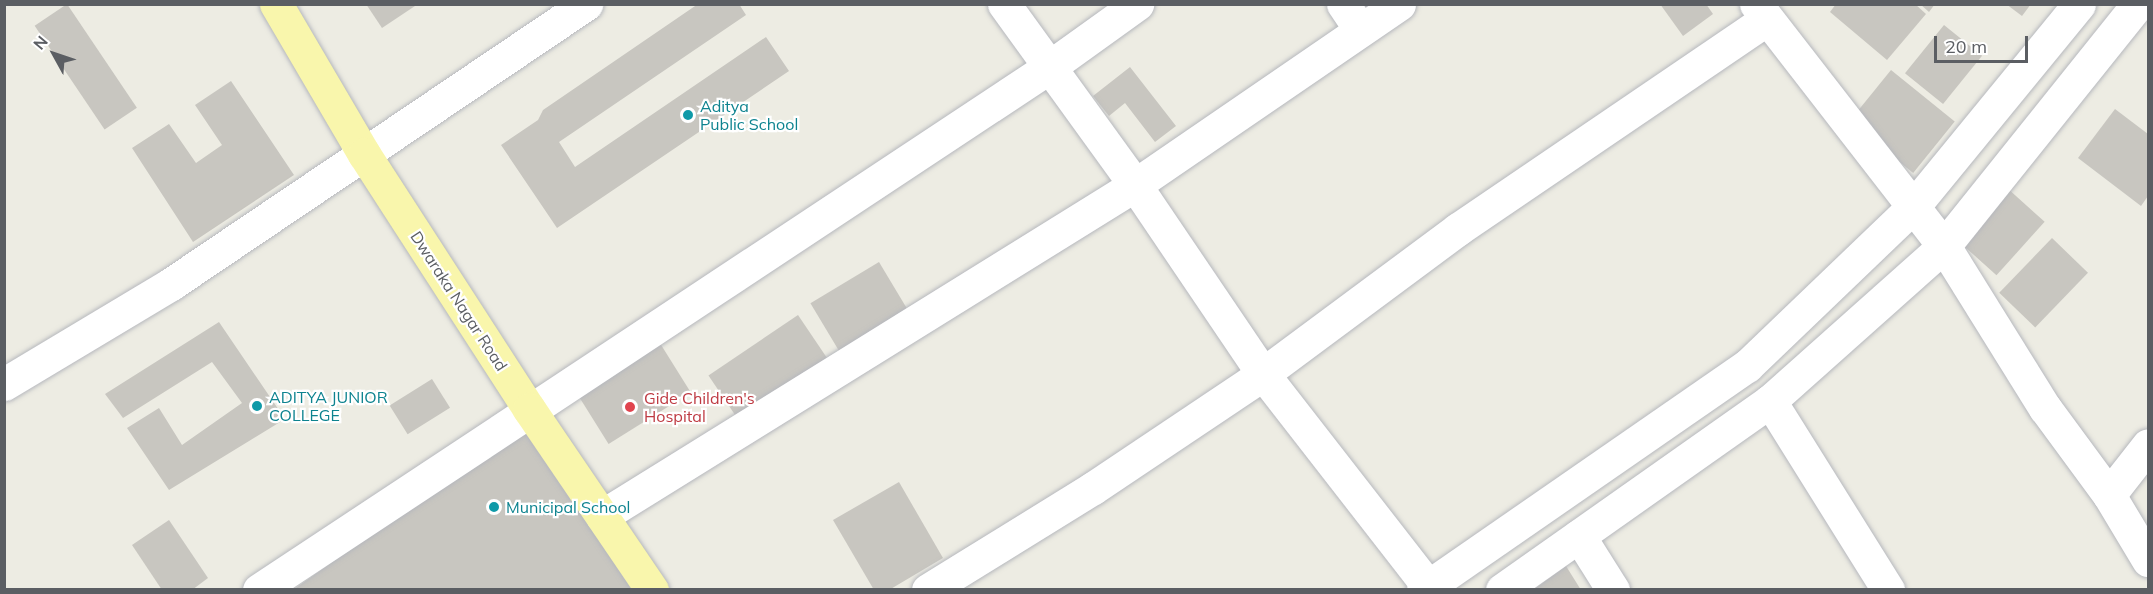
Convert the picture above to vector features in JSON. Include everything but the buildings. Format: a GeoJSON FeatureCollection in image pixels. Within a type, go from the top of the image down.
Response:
{"type":"FeatureCollection","features":[{"type":"Feature","properties":{"kind":"main road","name":"Dwaraka Nagar Road"},"geometry":{"type":"LineString","coordinates":[[276,4],[364,154],[529,409],[652,590]]}},
{"type":"Feature","properties":{"kind":"street"},"geometry":{"type":"LineString","coordinates":[[4,384],[171,284],[586,4]]}},
{"type":"Feature","properties":{"kind":"street"},"geometry":{"type":"LineString","coordinates":[[1004,4],[1048,68],[1135,185],[1263,374],[1425,588],[1747,366],[1913,207],[2079,4]]}},
{"type":"Feature","properties":{"kind":"street"},"geometry":{"type":"LineString","coordinates":[[260,590],[529,409],[1048,68],[1137,4]]}},
{"type":"Feature","properties":{"kind":"street"},"geometry":{"type":"LineString","coordinates":[[602,516],[1135,185],[1352,17],[1399,4]]}},
{"type":"Feature","properties":{"kind":"street"},"geometry":{"type":"LineString","coordinates":[[1502,590],[1770,401],[1944,246],[2138,4]]}},
{"type":"Feature","properties":{"kind":"street"},"geometry":{"type":"LineString","coordinates":[[928,590],[1093,488],[1263,374],[1458,229],[1761,12],[1944,246],[2045,408],[2109,495],[2148,560]]}},
{"type":"Feature","properties":{"kind":"street"},"geometry":{"type":"LineString","coordinates":[[1770,401],[1888,590]]}},
{"type":"Feature","properties":{"kind":"street"},"geometry":{"type":"LineString","coordinates":[[2109,495],[2148,445]]}},
{"type":"Feature","properties":{"kind":"street"},"geometry":{"type":"LineString","coordinates":[[2109,495],[2148,467]]}},
{"type":"Feature","properties":{"kind":"street"},"geometry":{"type":"LineString","coordinates":[[1579,536],[1613,590]]}},
{"type":"Feature","properties":{"kind":"place","name":"Aditya Public School"},"geometry":{"type":"Point","coordinates":[688,115]}},
{"type":"Feature","properties":{"kind":"place","name":"ADITYA JUNIOR COLLEGE"},"geometry":{"type":"Point","coordinates":[257,406]}},
{"type":"Feature","properties":{"kind":"place","name":"Gide Children's Hospital"},"geometry":{"type":"Point","coordinates":[630,407]}},
{"type":"Feature","properties":{"kind":"place","name":"Municipal School"},"geometry":{"type":"Point","coordinates":[494,507]}}]}
